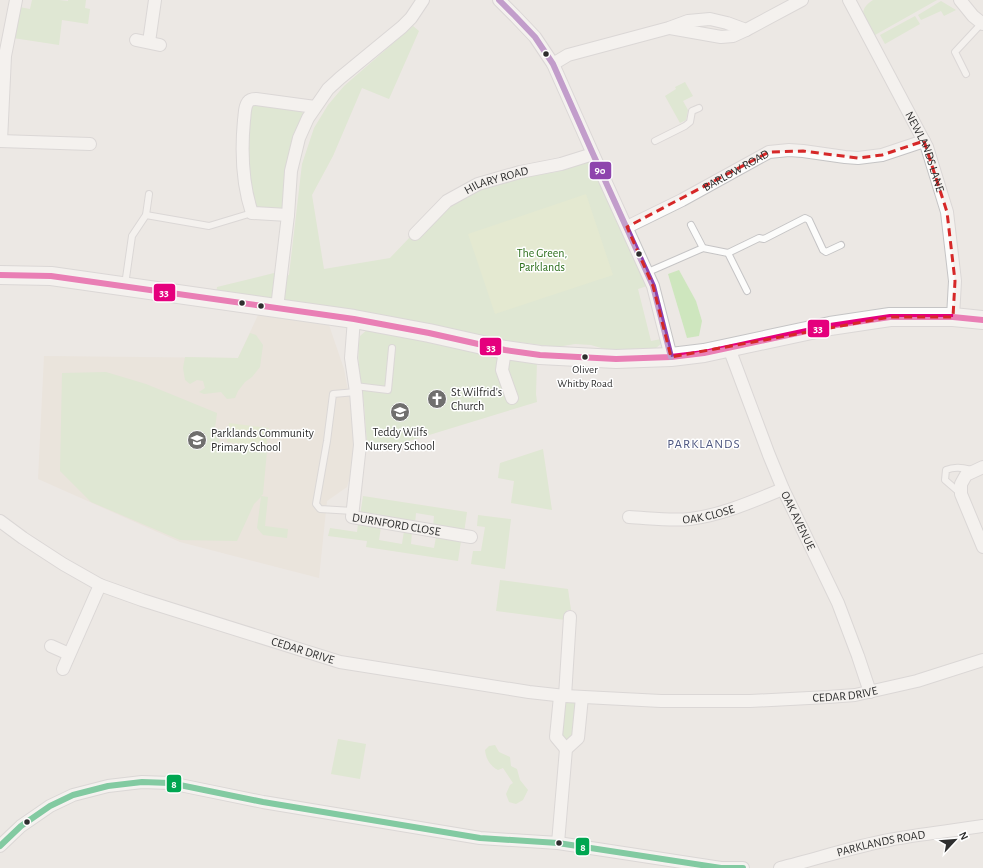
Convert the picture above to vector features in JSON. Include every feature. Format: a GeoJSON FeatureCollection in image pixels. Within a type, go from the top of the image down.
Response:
{"type":"FeatureCollection","features":[{"type":"Feature","properties":{"kind":"street"},"geometry":{"type":"LineString","coordinates":[[16,0],[5,56],[0,141],[90,144]]}},
{"type":"Feature","properties":{"kind":"street"},"geometry":{"type":"LineString","coordinates":[[136,40],[154,44],[155,0]]}},
{"type":"Feature","properties":{"kind":"street"},"geometry":{"type":"LineString","coordinates":[[277,308],[288,215],[291,171],[299,138],[308,118],[328,89],[402,27],[411,18],[423,0]]}},
{"type":"Feature","properties":{"kind":"street"},"geometry":{"type":"LineString","coordinates":[[499,0],[535,37],[554,64],[593,154],[648,272],[655,292],[671,357]]}},
{"type":"Feature","properties":{"kind":"street"},"geometry":{"type":"LineString","coordinates":[[669,28],[721,37],[733,36],[802,0]]}},
{"type":"Feature","properties":{"kind":"street"},"geometry":{"type":"LineString","coordinates":[[960,0],[973,16],[983,24]]}},
{"type":"Feature","properties":{"kind":"street","name":"NEWLANDS LANE"},"geometry":{"type":"LineString","coordinates":[[852,1],[924,141],[929,154],[947,212],[955,281],[953,317]]}},
{"type":"Feature","properties":{"kind":"street"},"geometry":{"type":"LineString","coordinates":[[554,64],[568,55],[669,28],[688,21],[710,19],[746,30]]}},
{"type":"Feature","properties":{"kind":"street"},"geometry":{"type":"LineString","coordinates":[[288,215],[252,213],[246,197],[243,166],[243,130],[247,102],[251,99],[256,99],[315,107]]}},
{"type":"Feature","properties":{"kind":"street","name":"BARLOW ROAD"},"geometry":{"type":"LineString","coordinates":[[626,227],[682,200],[769,152],[789,150],[845,158],[858,158],[882,155],[924,141]]}},
{"type":"Feature","properties":{"kind":"street","name":"HILARY ROAD"},"geometry":{"type":"LineString","coordinates":[[415,234],[447,201],[478,184],[520,172],[561,164],[593,154]]}},
{"type":"Feature","properties":{"kind":"street"},"geometry":{"type":"LineString","coordinates":[[0,275],[51,276],[354,319],[429,333],[505,350],[540,355],[616,358],[671,357],[704,353],[830,326],[890,317],[953,317],[983,320]]}},
{"type":"Feature","properties":{"kind":"street","name":"DURNFORD CLOSE"},"geometry":{"type":"LineString","coordinates":[[354,319],[351,358],[356,389],[360,445],[352,517],[471,537]]}},
{"type":"Feature","properties":{"kind":"street","name":"OAK AVENUE"},"geometry":{"type":"LineString","coordinates":[[729,348],[783,489],[838,602],[870,692]]}},
{"type":"Feature","properties":{"kind":"street"},"geometry":{"type":"LineString","coordinates":[[505,350],[502,370],[512,398]]}},
{"type":"Feature","properties":{"kind":"street"},"geometry":{"type":"LineString","coordinates":[[979,469],[966,475],[961,484],[961,494],[983,547]]}},
{"type":"Feature","properties":{"kind":"street","name":"OAK CLOSE"},"geometry":{"type":"LineString","coordinates":[[629,518],[677,519],[708,516],[724,512],[783,489]]}},
{"type":"Feature","properties":{"kind":"street","name":"CEDAR DRIVE"},"geometry":{"type":"LineString","coordinates":[[0,521],[63,564],[100,585],[142,600],[340,662],[529,692],[562,696],[661,701],[750,701],[828,698],[870,692],[917,681],[983,660]]}},
{"type":"Feature","properties":{"kind":"street"},"geometry":{"type":"LineString","coordinates":[[63,669],[100,585]]}},
{"type":"Feature","properties":{"kind":"street"},"geometry":{"type":"LineString","coordinates":[[566,749],[556,737],[562,696],[570,617]]}},
{"type":"Feature","properties":{"kind":"street"},"geometry":{"type":"LineString","coordinates":[[51,646],[69,654]]}},
{"type":"Feature","properties":{"kind":"street"},"geometry":{"type":"LineString","coordinates":[[558,843],[566,749],[578,738],[582,697]]}},
{"type":"Feature","properties":{"kind":"street"},"geometry":{"type":"LineString","coordinates":[[0,846],[22,826],[44,810],[73,795],[108,786],[142,782],[170,783],[263,802],[480,838],[558,843],[721,868],[742,868]]}},
{"type":"Feature","properties":{"kind":"street","name":"PARKLANDS ROAD"},"geometry":{"type":"LineString","coordinates":[[780,868],[811,864],[849,849],[890,840],[983,826]]}},
{"type":"Feature","properties":{"kind":"lane"},"geometry":{"type":"LineString","coordinates":[[966,74],[955,52],[983,24]]}},
{"type":"Feature","properties":{"kind":"lane"},"geometry":{"type":"LineString","coordinates":[[655,141],[685,126],[690,122],[692,111],[699,108]]}},
{"type":"Feature","properties":{"kind":"lane"},"geometry":{"type":"LineString","coordinates":[[125,287],[132,236],[146,215],[148,194]]}},
{"type":"Feature","properties":{"kind":"lane"},"geometry":{"type":"LineString","coordinates":[[146,215],[209,226],[252,213]]}},
{"type":"Feature","properties":{"kind":"lane"},"geometry":{"type":"LineString","coordinates":[[648,272],[703,248],[728,253],[759,238],[764,239],[805,218],[809,220],[823,250],[826,252],[841,245]]}},
{"type":"Feature","properties":{"kind":"lane"},"geometry":{"type":"LineString","coordinates":[[691,225],[703,248]]}},
{"type":"Feature","properties":{"kind":"lane"},"geometry":{"type":"LineString","coordinates":[[728,253],[747,291]]}},
{"type":"Feature","properties":{"kind":"lane"},"geometry":{"type":"LineString","coordinates":[[353,511],[320,509],[316,504],[327,441],[333,394],[356,389],[388,390],[392,348]]}},
{"type":"Feature","properties":{"kind":"lane"},"geometry":{"type":"LineString","coordinates":[[961,494],[945,480],[946,470],[959,467],[979,469]]}},
{"type":"Feature","properties":{"kind":"highlighted area"},"geometry":{"type":"Polygon","coordinates":[[[924,141],[947,212],[955,281],[953,317],[890,317],[671,357],[653,286],[627,227],[769,152],[803,151],[858,158],[882,155],[924,141]]]}},
{"type":"Feature","properties":{"kind":"shaded area","name":"Parklands Community Primary School"},"geometry":{"type":"Polygon","coordinates":[[[258,315],[329,325],[344,369],[353,418],[354,463],[347,487],[327,501],[319,578],[180,542],[38,479],[44,356],[238,358],[258,315]]]}},
{"type":"Feature","properties":{"kind":"green space"},"geometry":{"type":"Polygon","coordinates":[[[32,0],[86,0],[85,8],[90,9],[88,24],[62,20],[59,45],[13,38],[19,7],[30,9],[32,0]]]}},
{"type":"Feature","properties":{"kind":"green space"},"geometry":{"type":"Polygon","coordinates":[[[873,0],[937,0],[875,35],[872,33],[863,12],[868,4],[873,0]]]}},
{"type":"Feature","properties":{"kind":"green space"},"geometry":{"type":"Polygon","coordinates":[[[941,1],[956,10],[944,16],[941,11],[921,20],[918,15],[941,1]]]}},
{"type":"Feature","properties":{"kind":"green space"},"geometry":{"type":"Polygon","coordinates":[[[915,16],[920,24],[885,44],[880,35],[915,16]]]}},
{"type":"Feature","properties":{"kind":"green space","name":"The Green, Parklands"},"geometry":{"type":"Polygon","coordinates":[[[413,26],[419,31],[389,99],[362,88],[333,156],[312,195],[324,269],[390,258],[411,236],[418,240],[451,205],[480,189],[518,178],[556,172],[589,161],[647,286],[638,289],[651,341],[661,339],[662,343],[656,348],[608,350],[591,345],[575,344],[557,347],[510,341],[216,294],[217,287],[278,272],[277,277],[289,275],[302,164],[314,128],[328,105],[344,86],[413,26]]]}},
{"type":"Feature","properties":{"kind":"green space"},"geometry":{"type":"Polygon","coordinates":[[[685,82],[693,96],[683,101],[688,110],[686,120],[680,123],[665,96],[676,89],[675,87],[685,82]]]}},
{"type":"Feature","properties":{"kind":"green space"},"geometry":{"type":"Polygon","coordinates":[[[254,103],[302,111],[304,116],[287,173],[282,208],[276,212],[255,207],[246,158],[250,105],[254,103]]]}},
{"type":"Feature","properties":{"kind":"green space"},"geometry":{"type":"Polygon","coordinates":[[[586,194],[613,275],[495,314],[468,234],[586,194]]]}},
{"type":"Feature","properties":{"kind":"green space"},"geometry":{"type":"Polygon","coordinates":[[[679,270],[696,301],[702,321],[699,336],[687,338],[668,274],[679,270]]]}},
{"type":"Feature","properties":{"kind":"green space"},"geometry":{"type":"Polygon","coordinates":[[[368,329],[537,361],[537,402],[403,443],[367,444],[358,353],[360,336],[368,329]]]}},
{"type":"Feature","properties":{"kind":"green space"},"geometry":{"type":"Polygon","coordinates":[[[250,333],[256,335],[263,345],[260,367],[252,377],[245,382],[235,398],[227,399],[221,392],[204,394],[199,392],[205,388],[203,381],[197,380],[190,384],[185,380],[183,368],[185,357],[238,358],[250,333]]]}},
{"type":"Feature","properties":{"kind":"green space"},"geometry":{"type":"Polygon","coordinates":[[[106,372],[146,384],[217,413],[215,428],[220,429],[219,444],[267,451],[263,494],[261,496],[268,497],[265,526],[288,529],[287,538],[263,535],[257,528],[261,497],[254,504],[237,541],[180,540],[91,502],[60,471],[62,373],[106,372]]]}},
{"type":"Feature","properties":{"kind":"green space"},"geometry":{"type":"Polygon","coordinates":[[[229,423],[269,428],[266,447],[227,442],[229,423]]]}},
{"type":"Feature","properties":{"kind":"green space"},"geometry":{"type":"Polygon","coordinates":[[[543,449],[552,510],[511,503],[514,481],[498,478],[500,463],[543,449]]]}},
{"type":"Feature","properties":{"kind":"green space"},"geometry":{"type":"Polygon","coordinates":[[[363,496],[467,512],[464,533],[433,528],[434,516],[416,513],[415,524],[360,516],[363,496]]]}},
{"type":"Feature","properties":{"kind":"green space"},"geometry":{"type":"Polygon","coordinates":[[[478,515],[511,519],[505,569],[471,564],[473,551],[481,551],[485,527],[477,526],[478,515]]]}},
{"type":"Feature","properties":{"kind":"green space"},"geometry":{"type":"Polygon","coordinates":[[[358,524],[381,527],[379,540],[402,544],[404,531],[412,532],[411,544],[434,548],[436,537],[461,541],[458,561],[366,547],[367,541],[328,536],[330,528],[357,532],[358,524]]]}},
{"type":"Feature","properties":{"kind":"green space"},"geometry":{"type":"Polygon","coordinates":[[[500,580],[568,589],[571,610],[567,610],[565,620],[496,611],[500,580]]]}},
{"type":"Feature","properties":{"kind":"green space"},"geometry":{"type":"Polygon","coordinates":[[[563,702],[578,703],[575,737],[567,745],[560,736],[563,702]]]}},
{"type":"Feature","properties":{"kind":"green space"},"geometry":{"type":"Polygon","coordinates":[[[338,739],[366,744],[360,779],[331,774],[338,739]]]}},
{"type":"Feature","properties":{"kind":"green space"},"geometry":{"type":"Polygon","coordinates":[[[495,745],[499,752],[510,757],[511,766],[517,769],[520,780],[528,790],[523,800],[516,804],[509,802],[506,794],[510,785],[513,783],[503,768],[498,770],[495,768],[486,756],[485,750],[489,746],[495,745]]]}},
{"type":"Feature","properties":{"kind":"transit line","name":"90"},"geometry":{"type":"LineString","coordinates":[[499,0],[535,37],[553,64],[653,286],[671,357]]}},
{"type":"Feature","properties":{"kind":"transit line","name":"33"},"geometry":{"type":"LineString","coordinates":[[0,275],[51,276],[354,319],[429,333],[505,350],[540,355],[616,359],[671,357],[704,353],[830,326],[890,317],[953,317],[983,320]]}},
{"type":"Feature","properties":{"kind":"transit line","name":"8"},"geometry":{"type":"LineString","coordinates":[[0,846],[21,826],[50,806],[73,795],[108,786],[142,782],[170,783],[263,802],[480,838],[558,843],[721,868],[743,868]]}},
{"type":"Feature","properties":{"kind":"place","name":"Oliver Whitby Road"},"geometry":{"type":"Point","coordinates":[585,357]}},
{"type":"Feature","properties":{"kind":"place","name":"St Wilfrid’s Church"},"geometry":{"type":"Point","coordinates":[437,399]}},
{"type":"Feature","properties":{"kind":"place","name":"Teddy Wilfs Nursery School"},"geometry":{"type":"Point","coordinates":[400,412]}},
{"type":"Feature","properties":{"kind":"place","name":"Parklands Community Primary School"},"geometry":{"type":"Point","coordinates":[197,440]}},
{"type":"Feature","properties":{"kind":"district","name":"PARKLANDS"},"geometry":{"type":"Point","coordinates":[704,443]}}]}
